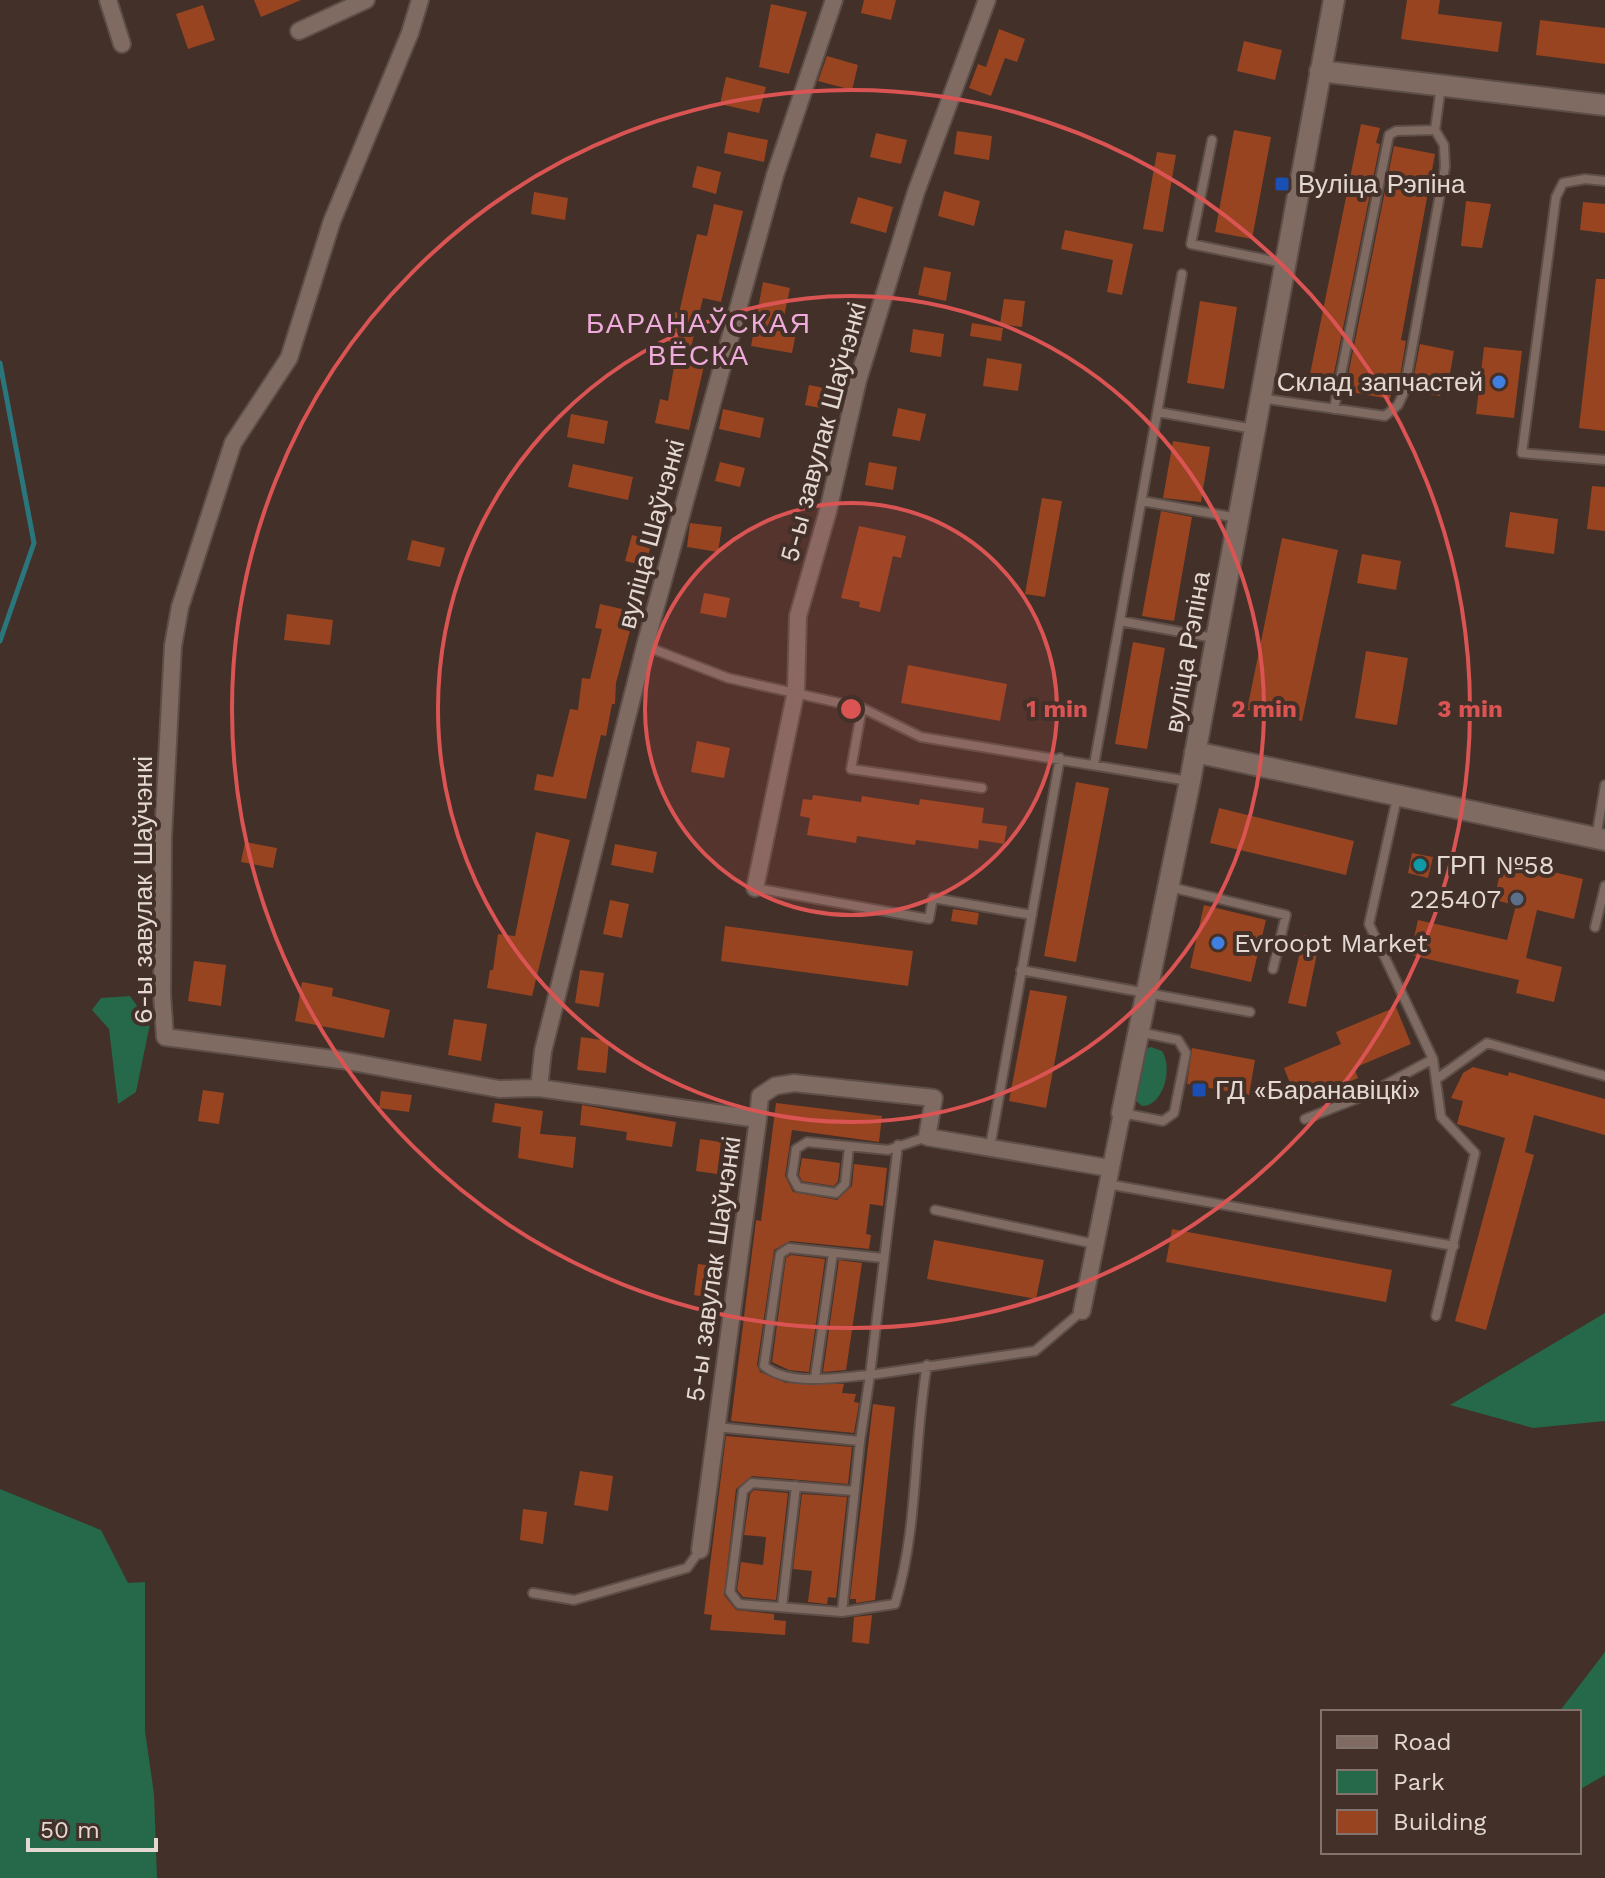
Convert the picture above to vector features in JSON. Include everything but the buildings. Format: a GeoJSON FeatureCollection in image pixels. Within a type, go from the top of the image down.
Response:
{"type":"FeatureCollection","features":[{"type":"Feature","properties":{"kind":"street"},"geometry":{"type":"LineString","coordinates":[[108,0],[122,44]]}},
{"type":"Feature","properties":{"kind":"street"},"geometry":{"type":"LineString","coordinates":[[299,31],[366,0]]}},
{"type":"Feature","properties":{"kind":"street","name":"6-ы завулак Шаўчэнкі"},"geometry":{"type":"LineString","coordinates":[[420,0],[410,33],[332,221],[289,358],[233,443],[180,607],[173,646],[163,837],[162,994],[165,1037],[341,1060],[499,1089],[539,1088]]}},
{"type":"Feature","properties":{"kind":"street","name":"вуліца Шаўчэнкі"},"geometry":{"type":"LineString","coordinates":[[539,1088],[553,1006],[645,646],[775,175],[834,0]]}},
{"type":"Feature","properties":{"kind":"street","name":"5-ы завулак Шаўчэнкі"},"geometry":{"type":"LineString","coordinates":[[755,888],[796,691],[798,616],[828,511],[858,380],[916,192],[987,0]]}},
{"type":"Feature","properties":{"kind":"street","name":"вуліца Рэпіна"},"geometry":{"type":"LineString","coordinates":[[1082,1311],[1190,781],[1283,263],[1334,0]]}},
{"type":"Feature","properties":{"kind":"street"},"geometry":{"type":"LineString","coordinates":[[1320,71],[1605,105]]}},
{"type":"Feature","properties":{"kind":"street"},"geometry":{"type":"LineString","coordinates":[[1195,752],[1397,798],[1600,839]]}},
{"type":"Feature","properties":{"kind":"street"},"geometry":{"type":"LineString","coordinates":[[758,1119],[760,1096],[775,1086],[794,1083],[934,1098],[927,1137],[990,1148],[1108,1176]]}},
{"type":"Feature","properties":{"kind":"street","name":"5-ы завулак Шаўчэнкі"},"geometry":{"type":"LineString","coordinates":[[539,1088],[758,1119],[700,1550]]}},
{"type":"Feature","properties":{"kind":"lane"},"geometry":{"type":"LineString","coordinates":[[1259,398],[1385,416],[1398,405],[1404,392],[1445,167],[1444,145],[1435,130],[1441,86]]}},
{"type":"Feature","properties":{"kind":"lane"},"geometry":{"type":"LineString","coordinates":[[1334,409],[1389,135],[1396,131],[1435,130]]}},
{"type":"Feature","properties":{"kind":"lane"},"geometry":{"type":"LineString","coordinates":[[1212,140],[1191,244],[1283,263]]}},
{"type":"Feature","properties":{"kind":"lane"},"geometry":{"type":"LineString","coordinates":[[1605,181],[1585,179],[1563,183],[1556,197],[1522,453],[1605,460]]}},
{"type":"Feature","properties":{"kind":"lane"},"geometry":{"type":"LineString","coordinates":[[1094,765],[1182,274]]}},
{"type":"Feature","properties":{"kind":"lane"},"geometry":{"type":"LineString","coordinates":[[1158,412],[1254,429]]}},
{"type":"Feature","properties":{"kind":"lane"},"geometry":{"type":"LineString","coordinates":[[1142,501],[1238,518]]}},
{"type":"Feature","properties":{"kind":"lane"},"geometry":{"type":"LineString","coordinates":[[1120,621],[1216,638]]}},
{"type":"Feature","properties":{"kind":"lane"},"geometry":{"type":"LineString","coordinates":[[645,646],[728,678],[862,708],[921,737],[1190,781]]}},
{"type":"Feature","properties":{"kind":"lane"},"geometry":{"type":"LineString","coordinates":[[862,708],[851,769],[982,788]]}},
{"type":"Feature","properties":{"kind":"lane"},"geometry":{"type":"LineString","coordinates":[[990,1148],[1060,758]]}},
{"type":"Feature","properties":{"kind":"lane"},"geometry":{"type":"LineString","coordinates":[[1600,839],[1605,785]]}},
{"type":"Feature","properties":{"kind":"lane"},"geometry":{"type":"LineString","coordinates":[[1397,798],[1369,924],[1433,1059],[1441,1117],[1475,1153],[1436,1316]]}},
{"type":"Feature","properties":{"kind":"lane"},"geometry":{"type":"LineString","coordinates":[[1595,927],[1605,886]]}},
{"type":"Feature","properties":{"kind":"lane"},"geometry":{"type":"LineString","coordinates":[[1168,887],[1286,915],[1273,969]]}},
{"type":"Feature","properties":{"kind":"lane"},"geometry":{"type":"LineString","coordinates":[[755,888],[929,919],[933,898],[1032,915]]}},
{"type":"Feature","properties":{"kind":"lane"},"geometry":{"type":"LineString","coordinates":[[1021,970],[1250,1012]]}},
{"type":"Feature","properties":{"kind":"lane"},"geometry":{"type":"LineString","coordinates":[[1122,1113],[1163,1121],[1174,1113],[1186,1053],[1178,1040],[1138,1032]]}},
{"type":"Feature","properties":{"kind":"lane"},"geometry":{"type":"LineString","coordinates":[[1438,1078],[1487,1043],[1605,1076]]}},
{"type":"Feature","properties":{"kind":"lane"},"geometry":{"type":"LineString","coordinates":[[1305,1119],[1366,1095],[1433,1059]]}},
{"type":"Feature","properties":{"kind":"lane"},"geometry":{"type":"LineString","coordinates":[[849,1147],[845,1184],[836,1193],[798,1187],[792,1176],[796,1149],[807,1142],[888,1150],[927,1137]]}},
{"type":"Feature","properties":{"kind":"lane"},"geometry":{"type":"LineString","coordinates":[[842,1612],[854,1491],[898,1145]]}},
{"type":"Feature","properties":{"kind":"lane"},"geometry":{"type":"LineString","coordinates":[[1108,1176],[1454,1246]]}},
{"type":"Feature","properties":{"kind":"lane"},"geometry":{"type":"LineString","coordinates":[[935,1210],[1096,1244]]}},
{"type":"Feature","properties":{"kind":"lane"},"geometry":{"type":"LineString","coordinates":[[883,1258],[789,1248],[780,1254],[764,1366],[775,1374],[815,1378],[870,1375],[1035,1351],[1082,1311]]}},
{"type":"Feature","properties":{"kind":"lane"},"geometry":{"type":"LineString","coordinates":[[815,1378],[833,1253]]}},
{"type":"Feature","properties":{"kind":"lane"},"geometry":{"type":"LineString","coordinates":[[854,1491],[752,1483],[743,1491],[730,1592],[739,1604],[842,1612],[895,1604],[908,1560],[921,1400],[927,1365]]}},
{"type":"Feature","properties":{"kind":"lane"},"geometry":{"type":"LineString","coordinates":[[716,1427],[860,1441]]}},
{"type":"Feature","properties":{"kind":"lane"},"geometry":{"type":"LineString","coordinates":[[782,1607],[796,1486]]}},
{"type":"Feature","properties":{"kind":"lane"},"geometry":{"type":"LineString","coordinates":[[533,1593],[574,1600],[687,1568],[700,1550]]}},
{"type":"Feature","properties":{"kind":"green space"},"geometry":{"type":"Polygon","coordinates":[[[130,996],[150,1024],[136,1092],[118,1104],[109,1029],[92,1010],[101,998],[130,996]]]}},
{"type":"Feature","properties":{"kind":"green space"},"geometry":{"type":"Polygon","coordinates":[[[1151,1047],[1162,1051],[1167,1066],[1166,1075],[1156,1100],[1142,1106],[1130,1096],[1143,1050],[1151,1047]]]}},
{"type":"Feature","properties":{"kind":"green space"},"geometry":{"type":"Polygon","coordinates":[[[1605,1313],[1605,1421],[1533,1428],[1450,1405],[1605,1313]]]}},
{"type":"Feature","properties":{"kind":"green space"},"geometry":{"type":"Polygon","coordinates":[[[0,1489],[101,1530],[128,1583],[145,1582],[145,1731],[154,1794],[157,1878],[0,1878],[0,1489]]]}},
{"type":"Feature","properties":{"kind":"green space"},"geometry":{"type":"Polygon","coordinates":[[[1605,1652],[1605,1775],[1581,1789],[1581,1710],[1561,1710],[1605,1652]]]}},
{"type":"Feature","properties":{"kind":"waterway"},"geometry":{"type":"LineString","coordinates":[[0,363],[34,543],[0,641]]}},
{"type":"Feature","properties":{"kind":"place","name":"Вуліца Рэпіна"},"geometry":{"type":"Point","coordinates":[1282,184]}},
{"type":"Feature","properties":{"kind":"place","name":"Склад запчастей"},"geometry":{"type":"Point","coordinates":[1499,382]}},
{"type":"Feature","properties":{"kind":"place","name":"ГРП №58"},"geometry":{"type":"Point","coordinates":[1420,865]}},
{"type":"Feature","properties":{"kind":"place","name":"225407"},"geometry":{"type":"Point","coordinates":[1517,899]}},
{"type":"Feature","properties":{"kind":"place","name":"Evroopt Market"},"geometry":{"type":"Point","coordinates":[1218,943]}},
{"type":"Feature","properties":{"kind":"place","name":"ГД «Баранавіцкі»"},"geometry":{"type":"Point","coordinates":[1199,1090]}},
{"type":"Feature","properties":{"kind":"district","name":"БАРАНАЎСКАЯ ВЁСКА"},"geometry":{"type":"Point","coordinates":[699,339]}}]}
